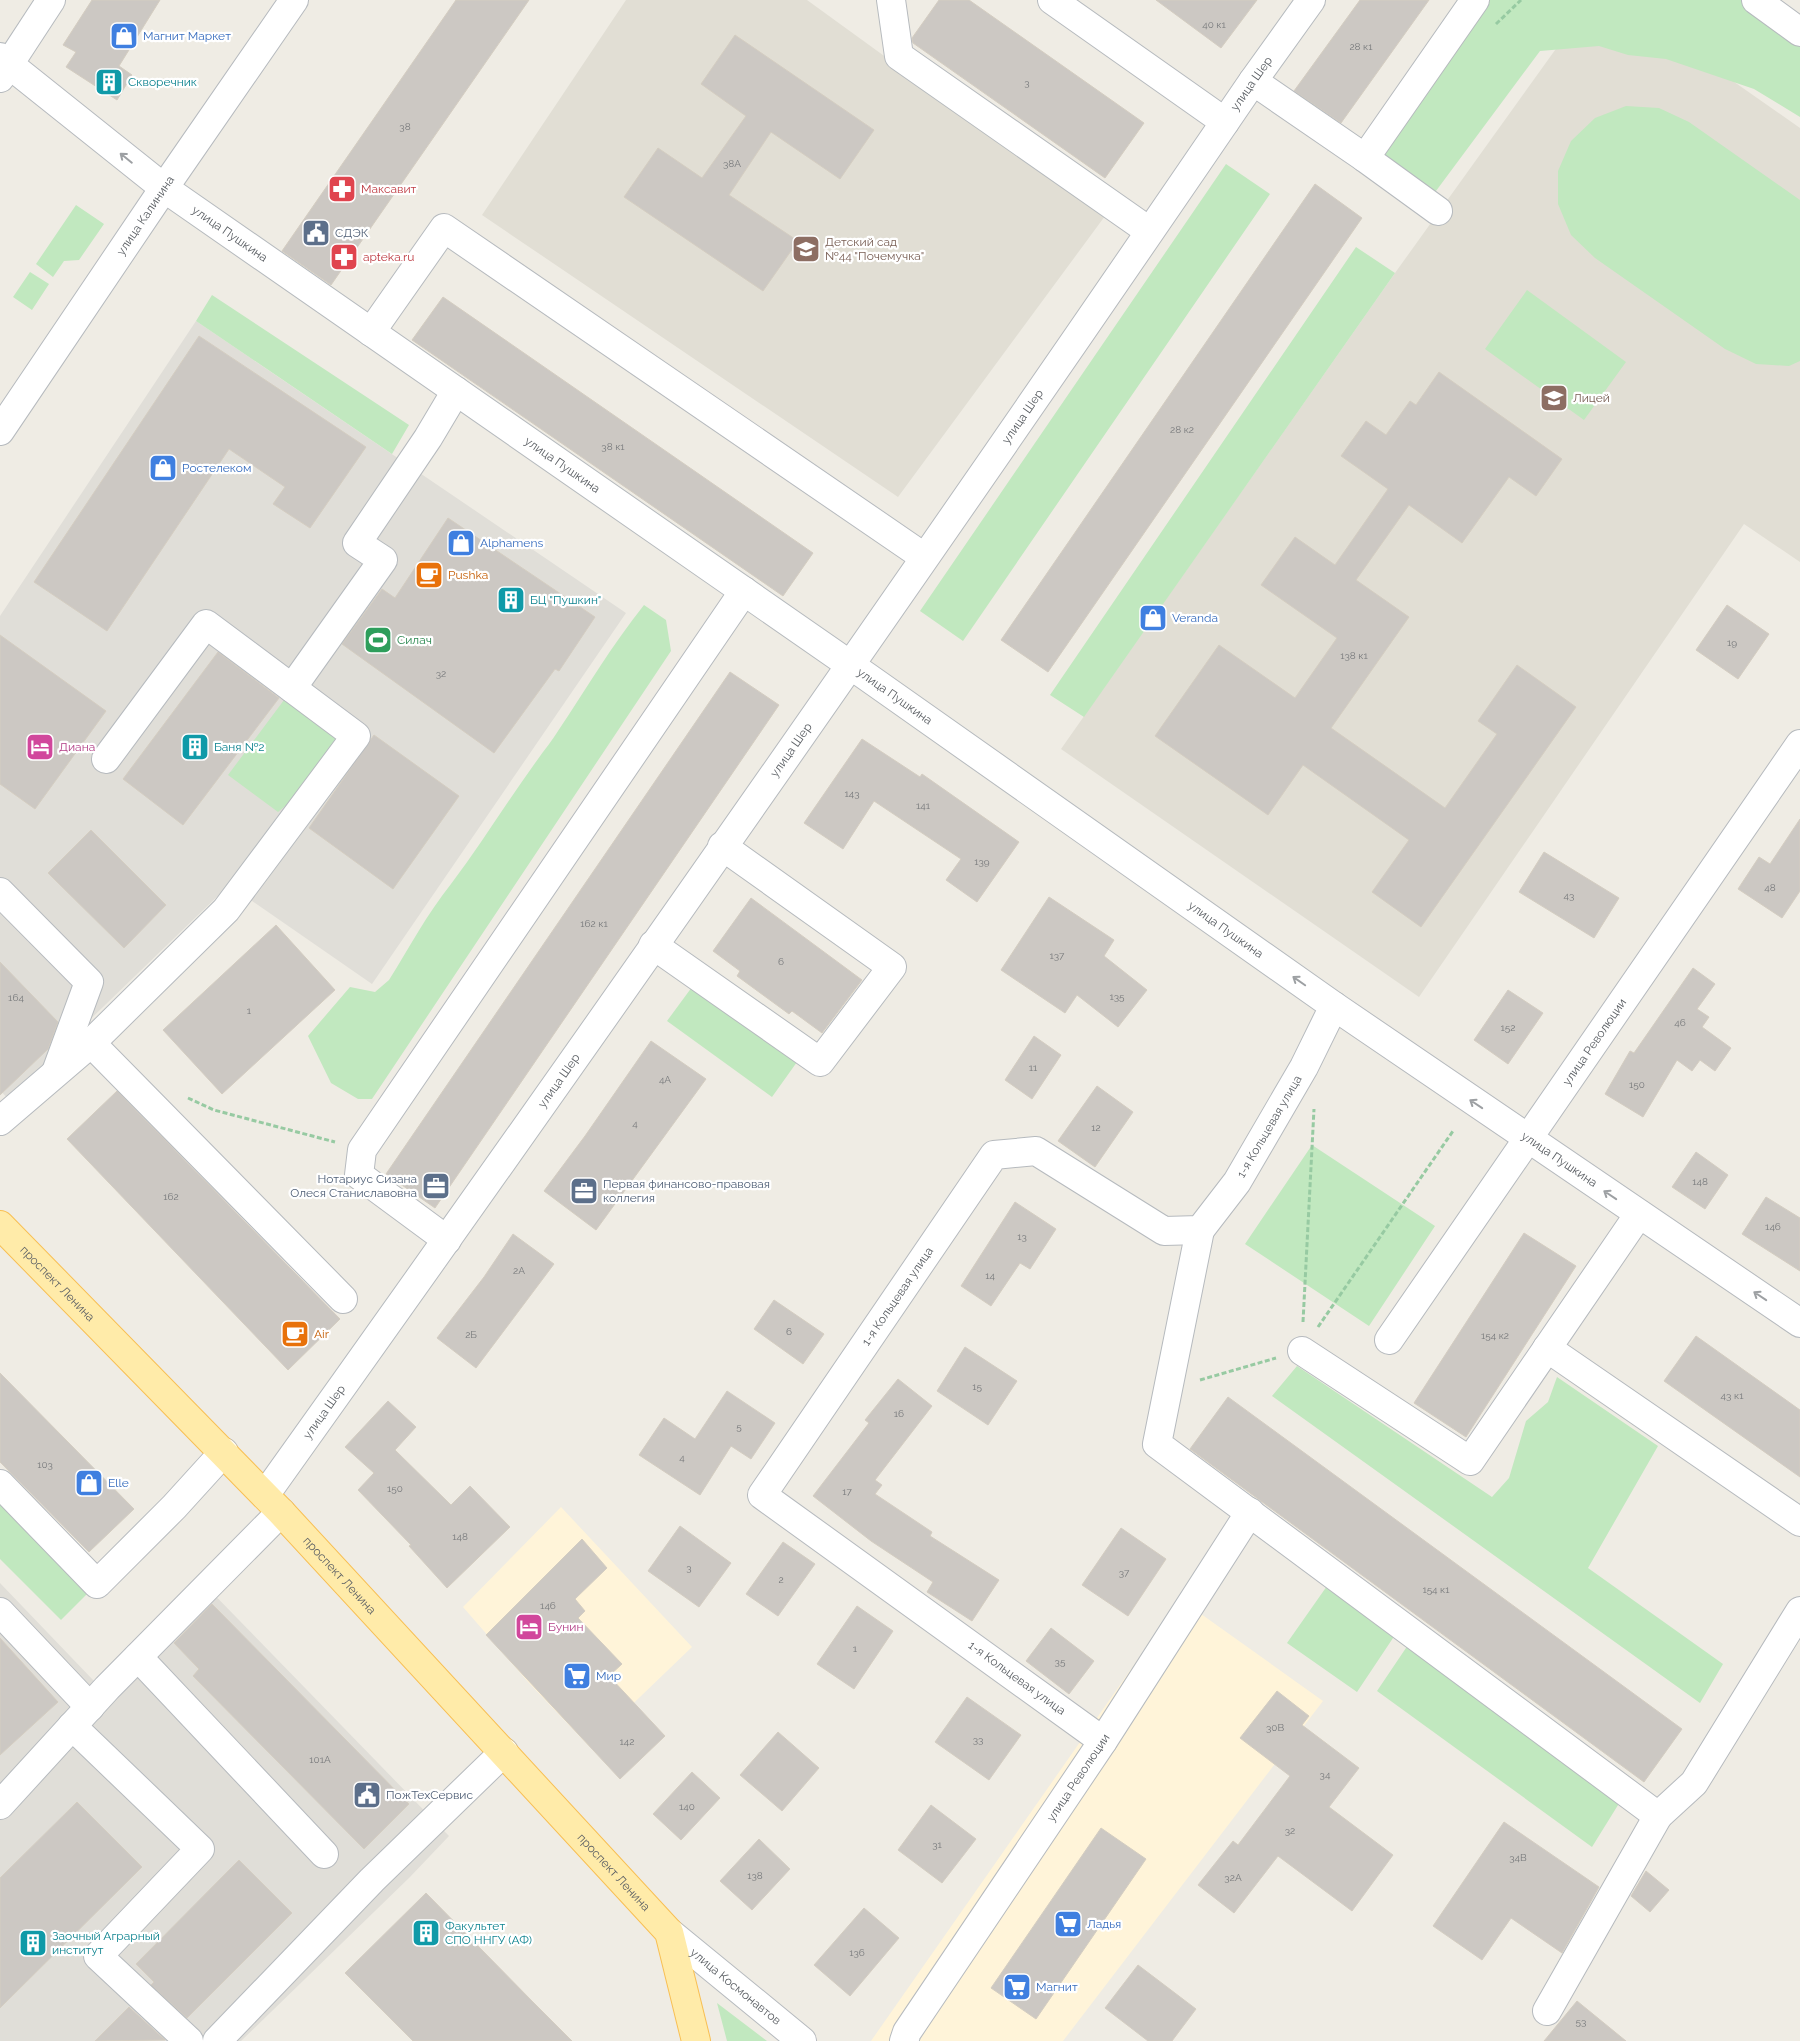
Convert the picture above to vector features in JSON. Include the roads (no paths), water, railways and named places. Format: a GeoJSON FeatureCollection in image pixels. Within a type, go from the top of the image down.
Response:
{"type":"FeatureCollection","features":[{"type":"Feature","properties":{"kind":"main road","name":"проспект Ленина"},"geometry":{"type":"LineString","coordinates":[[4,1236],[224,1452],[670,1932]]}},
{"type":"Feature","properties":{"kind":"main road"},"geometry":{"type":"LineString","coordinates":[[670,1932],[696,2041]]}},
{"type":"Feature","properties":{"kind":"street"},"geometry":{"type":"LineString","coordinates":[[3,67],[51,0]]}},
{"type":"Feature","properties":{"kind":"street","name":"улица Калинина"},"geometry":{"type":"LineString","coordinates":[[0,431],[294,0]]}},
{"type":"Feature","properties":{"kind":"street"},"geometry":{"type":"LineString","coordinates":[[891,0],[899,56],[1149,231]]}},
{"type":"Feature","properties":{"kind":"street"},"geometry":{"type":"LineString","coordinates":[[1052,0],[1225,122]]}},
{"type":"Feature","properties":{"kind":"street","name":"улица Шер"},"geometry":{"type":"LineString","coordinates":[[0,1805],[90,1706],[138,1657],[273,1504],[447,1240],[850,665],[1149,231],[1311,0]]}},
{"type":"Feature","properties":{"kind":"street"},"geometry":{"type":"LineString","coordinates":[[1366,158],[1475,0]]}},
{"type":"Feature","properties":{"kind":"street"},"geometry":{"type":"LineString","coordinates":[[1756,0],[1800,32]]}},
{"type":"Feature","properties":{"kind":"street","name":"улица Пушкина"},"geometry":{"type":"LineString","coordinates":[[3,67],[164,188],[850,665],[1334,1006],[1800,1323]]}},
{"type":"Feature","properties":{"kind":"street"},"geometry":{"type":"LineString","coordinates":[[1253,81],[1366,158],[1438,211]]}},
{"type":"Feature","properties":{"kind":"street"},"geometry":{"type":"LineString","coordinates":[[371,332],[444,228],[924,557]]}},
{"type":"Feature","properties":{"kind":"street"},"geometry":{"type":"LineString","coordinates":[[292,688],[383,560],[357,543],[428,438],[456,391]]}},
{"type":"Feature","properties":{"kind":"street"},"geometry":{"type":"LineString","coordinates":[[447,1240],[359,1175],[362,1150],[744,591]]}},
{"type":"Feature","properties":{"kind":"street"},"geometry":{"type":"LineString","coordinates":[[0,1121],[91,1043],[226,910],[356,736],[206,624],[106,759]]}},
{"type":"Feature","properties":{"kind":"street","name":"улица Революции"},"geometry":{"type":"LineString","coordinates":[[1389,1340],[1526,1138],[1800,744]]}},
{"type":"Feature","properties":{"kind":"street"},"geometry":{"type":"LineString","coordinates":[[653,945],[820,1062],[892,967],[722,846]]}},
{"type":"Feature","properties":{"kind":"street"},"geometry":{"type":"LineString","coordinates":[[0,892],[89,982],[56,1073]]}},
{"type":"Feature","properties":{"kind":"street","name":"1-я Кольцевая улица"},"geometry":{"type":"LineString","coordinates":[[1103,1741],[762,1495],[994,1155],[1036,1151],[1164,1231],[1200,1230],[1237,1182],[1304,1067],[1334,1006]]}},
{"type":"Feature","properties":{"kind":"street"},"geometry":{"type":"LineString","coordinates":[[91,1043],[343,1299]]}},
{"type":"Feature","properties":{"kind":"street"},"geometry":{"type":"LineString","coordinates":[[1302,1351],[1470,1461],[1639,1214]]}},
{"type":"Feature","properties":{"kind":"street"},"geometry":{"type":"LineString","coordinates":[[1200,1230],[1157,1444],[1658,1816]]}},
{"type":"Feature","properties":{"kind":"street"},"geometry":{"type":"LineString","coordinates":[[1547,1348],[1800,1522]]}},
{"type":"Feature","properties":{"kind":"street"},"geometry":{"type":"LineString","coordinates":[[0,1484],[97,1584],[174,1507],[224,1452]]}},
{"type":"Feature","properties":{"kind":"street","name":"улица Революции"},"geometry":{"type":"LineString","coordinates":[[904,2041],[912,2024],[1103,1741],[1250,1512]]}},
{"type":"Feature","properties":{"kind":"street"},"geometry":{"type":"LineString","coordinates":[[1547,2011],[1658,1816],[1694,1783],[1800,1611]]}},
{"type":"Feature","properties":{"kind":"street"},"geometry":{"type":"LineString","coordinates":[[0,1612],[90,1706]]}},
{"type":"Feature","properties":{"kind":"street"},"geometry":{"type":"LineString","coordinates":[[138,1657],[324,1854]]}},
{"type":"Feature","properties":{"kind":"street"},"geometry":{"type":"LineString","coordinates":[[72,1726],[200,1849],[98,1956],[188,2041]]}},
{"type":"Feature","properties":{"kind":"street"},"geometry":{"type":"LineString","coordinates":[[217,2041],[372,1880],[504,1752]]}},
{"type":"Feature","properties":{"kind":"street","name":"улица Космонавтов"},"geometry":{"type":"LineString","coordinates":[[670,1932],[802,2041]]}},
{"type":"Feature","properties":{"kind":"place","name":"Магнит Маркет"},"geometry":{"type":"Point","coordinates":[124,36]}},
{"type":"Feature","properties":{"kind":"place","name":"Скворечник"},"geometry":{"type":"Point","coordinates":[109,82]}},
{"type":"Feature","properties":{"kind":"place","name":"Максавит"},"geometry":{"type":"Point","coordinates":[342,189]}},
{"type":"Feature","properties":{"kind":"place","name":"СДЭК"},"geometry":{"type":"Point","coordinates":[316,233]}},
{"type":"Feature","properties":{"kind":"place","name":"Детский сад №44 \"Почемучка\""},"geometry":{"type":"Point","coordinates":[806,249]}},
{"type":"Feature","properties":{"kind":"place","name":"apteka.ru"},"geometry":{"type":"Point","coordinates":[344,257]}},
{"type":"Feature","properties":{"kind":"place","name":"Лицей"},"geometry":{"type":"Point","coordinates":[1554,398]}},
{"type":"Feature","properties":{"kind":"place","name":"Ростелеком"},"geometry":{"type":"Point","coordinates":[163,468]}},
{"type":"Feature","properties":{"kind":"place","name":"Alphamens"},"geometry":{"type":"Point","coordinates":[461,543]}},
{"type":"Feature","properties":{"kind":"place","name":"Pushka"},"geometry":{"type":"Point","coordinates":[429,575]}},
{"type":"Feature","properties":{"kind":"place","name":"БЦ \"Пушкин\""},"geometry":{"type":"Point","coordinates":[511,600]}},
{"type":"Feature","properties":{"kind":"place","name":"Veranda"},"geometry":{"type":"Point","coordinates":[1153,618]}},
{"type":"Feature","properties":{"kind":"place","name":"Силач"},"geometry":{"type":"Point","coordinates":[378,640]}},
{"type":"Feature","properties":{"kind":"place","name":"Диана"},"geometry":{"type":"Point","coordinates":[40,747]}},
{"type":"Feature","properties":{"kind":"place","name":"Баня №2"},"geometry":{"type":"Point","coordinates":[195,747]}},
{"type":"Feature","properties":{"kind":"place","name":"Нотариус Сизана Олеся Станиславовна"},"geometry":{"type":"Point","coordinates":[436,1186]}},
{"type":"Feature","properties":{"kind":"place","name":"Первая финансово-правовая коллегия"},"geometry":{"type":"Point","coordinates":[584,1191]}},
{"type":"Feature","properties":{"kind":"place","name":"Air"},"geometry":{"type":"Point","coordinates":[295,1334]}},
{"type":"Feature","properties":{"kind":"place","name":"Elle"},"geometry":{"type":"Point","coordinates":[89,1483]}},
{"type":"Feature","properties":{"kind":"place","name":"Бунин"},"geometry":{"type":"Point","coordinates":[529,1627]}},
{"type":"Feature","properties":{"kind":"place","name":"Мир"},"geometry":{"type":"Point","coordinates":[577,1676]}},
{"type":"Feature","properties":{"kind":"place","name":"ПожТехСервис"},"geometry":{"type":"Point","coordinates":[367,1795]}},
{"type":"Feature","properties":{"kind":"place","name":"Ладья"},"geometry":{"type":"Point","coordinates":[1068,1924]}},
{"type":"Feature","properties":{"kind":"place","name":"Факультет СПО ННГУ (АФ)"},"geometry":{"type":"Point","coordinates":[426,1933]}},
{"type":"Feature","properties":{"kind":"place","name":"Заочный Аграрный институт"},"geometry":{"type":"Point","coordinates":[33,1943]}},
{"type":"Feature","properties":{"kind":"place","name":"Магнит"},"geometry":{"type":"Point","coordinates":[1017,1987]}}]}
